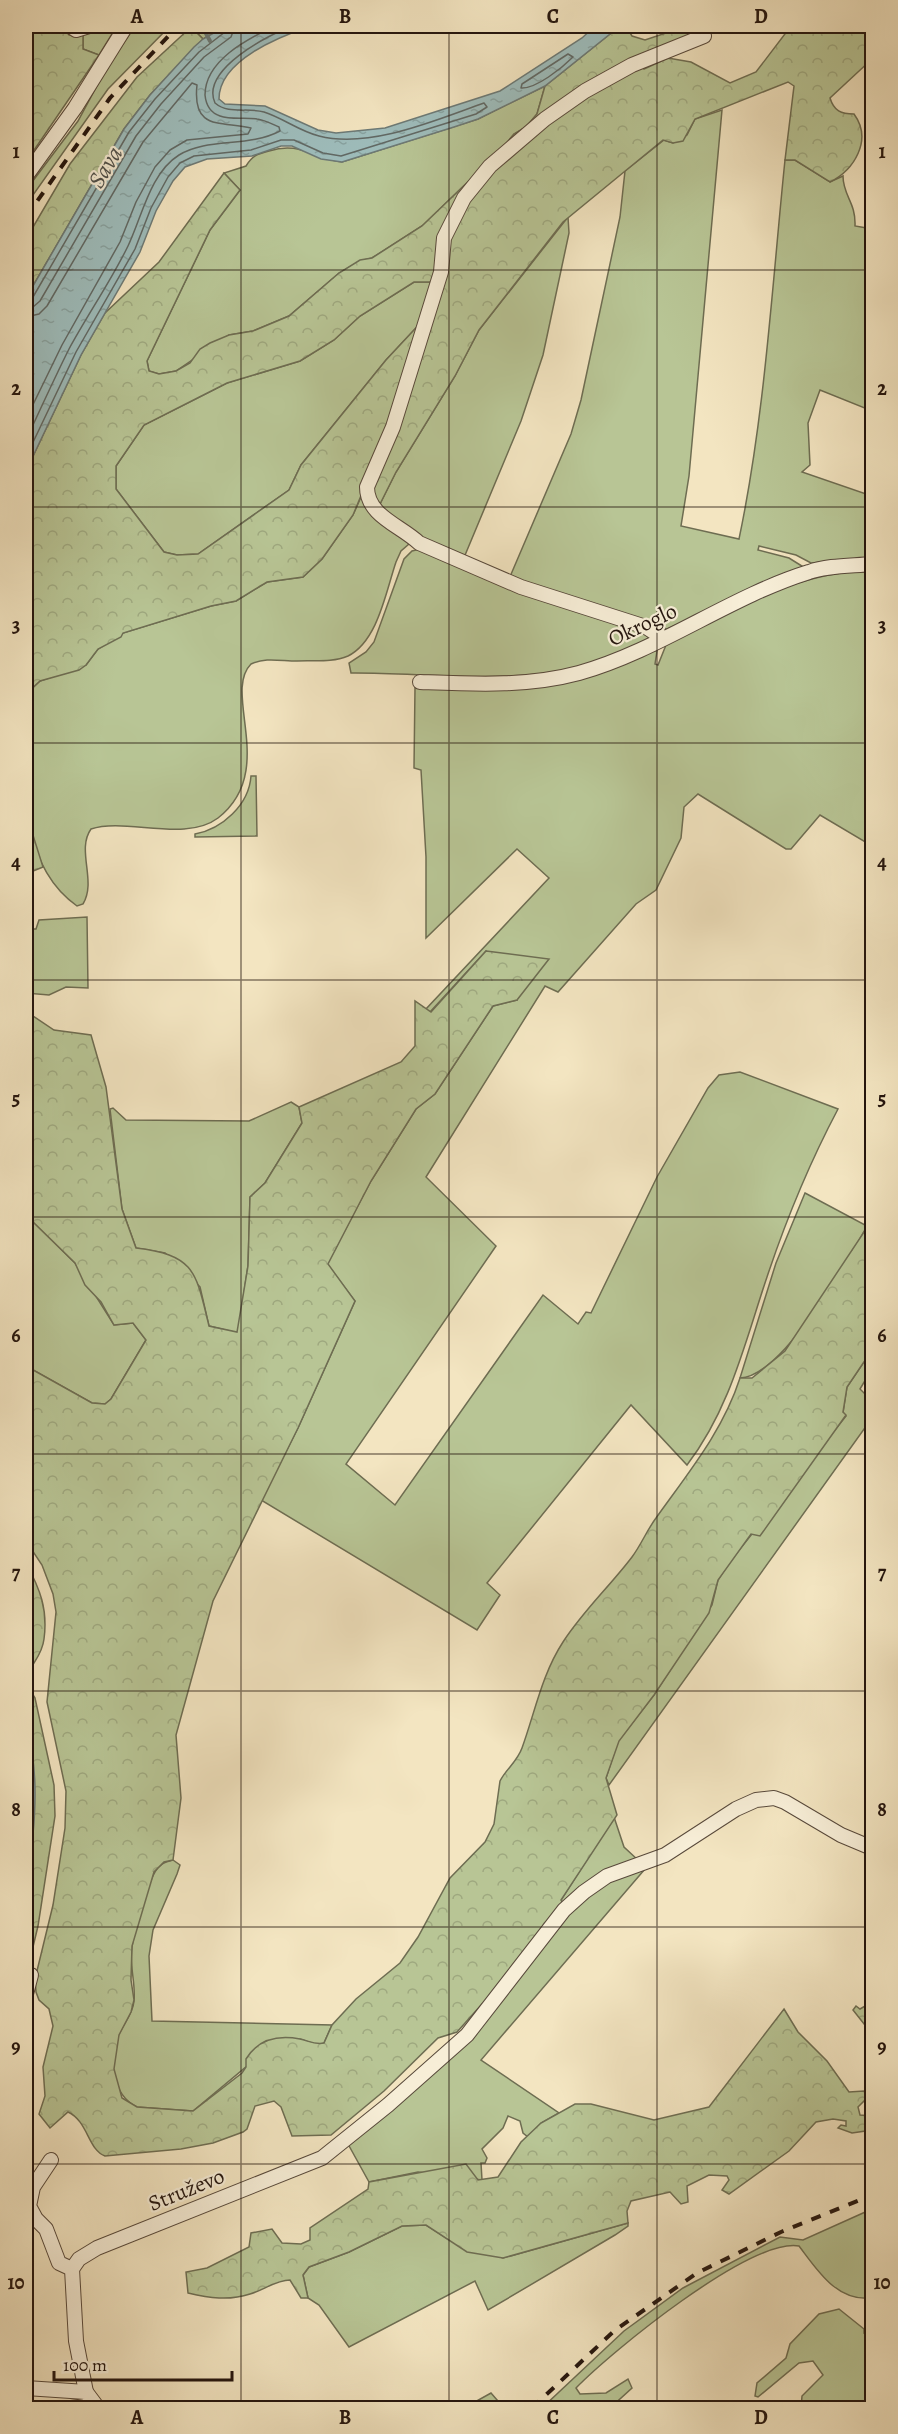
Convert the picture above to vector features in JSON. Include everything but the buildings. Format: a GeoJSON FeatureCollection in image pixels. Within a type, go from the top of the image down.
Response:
{"type":"FeatureCollection","features":[{"type":"Feature","properties":{"kind":"street"},"geometry":{"type":"LineString","coordinates":[[70,26],[76,30],[89,26]]}},
{"type":"Feature","properties":{"kind":"street"},"geometry":{"type":"LineString","coordinates":[[26,176],[75,108],[126,26]]}},
{"type":"Feature","properties":{"kind":"street"},"geometry":{"type":"LineString","coordinates":[[663,638],[646,627],[520,586],[419,543],[408,532],[374,509],[367,496],[367,487],[393,427],[441,272],[444,238],[464,198],[490,166],[545,119],[585,90],[632,65],[704,36]]}},
{"type":"Feature","properties":{"kind":"street","name":"Okroglo"},"geometry":{"type":"LineString","coordinates":[[420,682],[493,684],[559,677],[602,665],[744,598],[810,571],[873,564]]}},
{"type":"Feature","properties":{"kind":"street","name":"Struževo"},"geometry":{"type":"LineString","coordinates":[[72,2269],[79,2259],[97,2248],[322,2158],[452,2050],[490,2009],[564,1910],[607,1876],[665,1855],[736,1809],[756,1800],[774,1798],[785,1802],[841,1835],[873,1848]]}},
{"type":"Feature","properties":{"kind":"street"},"geometry":{"type":"LineString","coordinates":[[26,1994],[31,1975]]}},
{"type":"Feature","properties":{"kind":"street"},"geometry":{"type":"LineString","coordinates":[[51,2160],[33,2187],[29,2206],[46,2229],[59,2264],[72,2269],[76,2341],[86,2392],[96,2407],[71,2409]]}},
{"type":"Feature","properties":{"kind":"street"},"geometry":{"type":"LineString","coordinates":[[26,2388],[86,2392]]}},
{"type":"Feature","properties":{"kind":"green space"},"geometry":{"type":"Polygon","coordinates":[[[27,26],[62,26],[69,35],[83,33],[83,49],[99,55],[26,162],[27,26]]]}},
{"type":"Feature","properties":{"kind":"green space"},"geometry":{"type":"Polygon","coordinates":[[[95,26],[117,26],[99,55],[83,49],[83,33],[95,26]]]}},
{"type":"Feature","properties":{"kind":"green space"},"geometry":{"type":"Polygon","coordinates":[[[135,26],[170,26],[108,89],[26,205],[26,190],[78,121],[106,69],[135,26]]]}},
{"type":"Feature","properties":{"kind":"green space"},"geometry":{"type":"Polygon","coordinates":[[[192,26],[226,26],[203,39],[192,26]]]}},
{"type":"Feature","properties":{"kind":"green space"},"geometry":{"type":"Polygon","coordinates":[[[620,26],[626,26],[632,36],[645,40],[687,26],[713,26],[672,42],[639,62],[644,69],[668,58],[691,62],[730,83],[756,72],[791,26],[872,26],[872,59],[830,98],[839,111],[854,114],[862,134],[858,153],[847,170],[839,177],[830,182],[795,160],[785,160],[794,86],[788,82],[695,119],[683,141],[673,143],[663,140],[563,222],[479,330],[455,376],[396,472],[378,508],[363,491],[353,515],[322,559],[303,577],[267,582],[236,601],[211,606],[123,633],[121,637],[98,649],[86,665],[79,670],[40,681],[26,694],[26,471],[81,355],[105,313],[159,262],[224,173],[240,190],[210,230],[147,361],[149,371],[159,374],[176,371],[190,363],[200,349],[210,343],[229,335],[253,331],[289,316],[339,273],[360,260],[372,258],[422,226],[499,152],[514,134],[526,127],[537,114],[545,86],[620,26]],[[414,282],[360,316],[334,340],[300,361],[227,383],[144,425],[116,466],[116,489],[164,552],[177,555],[198,554],[289,490],[301,465],[386,360],[429,314],[434,282],[414,282]]]}},
{"type":"Feature","properties":{"kind":"green space"},"geometry":{"type":"Polygon","coordinates":[[[191,27],[203,39],[150,95],[124,129],[26,298],[26,239],[70,164],[137,77],[191,27]]]}},
{"type":"Feature","properties":{"kind":"green space"},"geometry":{"type":"Polygon","coordinates":[[[545,86],[537,114],[526,127],[514,134],[499,152],[422,226],[372,258],[360,261],[339,273],[289,316],[253,331],[229,335],[176,371],[159,374],[149,371],[147,361],[210,230],[240,190],[224,173],[246,166],[258,154],[280,148],[298,149],[342,162],[478,119],[545,86]]]}},
{"type":"Feature","properties":{"kind":"green space"},"geometry":{"type":"Polygon","coordinates":[[[722,110],[689,476],[681,526],[739,539],[762,398],[785,160],[795,160],[830,182],[843,176],[845,189],[854,211],[855,226],[872,229],[872,411],[820,390],[808,423],[810,465],[802,472],[872,496],[872,557],[811,563],[796,555],[759,546],[758,550],[789,558],[805,568],[667,629],[509,579],[571,434],[581,400],[620,217],[625,171],[664,140],[673,143],[687,135],[695,119],[722,110]]]}},
{"type":"Feature","properties":{"kind":"green space"},"geometry":{"type":"Polygon","coordinates":[[[568,217],[569,233],[543,355],[521,421],[463,560],[436,547],[378,508],[396,472],[455,376],[479,330],[568,217]]]}},
{"type":"Feature","properties":{"kind":"green space"},"geometry":{"type":"Polygon","coordinates":[[[414,282],[434,282],[429,314],[386,360],[301,465],[289,490],[198,554],[177,555],[164,552],[116,489],[116,466],[144,425],[227,383],[300,361],[334,340],[360,316],[414,282]]]}},
{"type":"Feature","properties":{"kind":"green space"},"geometry":{"type":"Polygon","coordinates":[[[361,497],[408,538],[409,544],[401,551],[396,562],[380,614],[367,639],[348,656],[336,660],[267,660],[251,664],[244,677],[242,694],[247,756],[244,778],[235,799],[218,818],[189,829],[105,826],[91,829],[85,846],[87,895],[83,904],[77,906],[56,887],[42,863],[32,837],[25,780],[26,694],[40,681],[86,665],[98,649],[123,633],[211,606],[236,601],[267,582],[303,577],[322,559],[353,515],[361,497]]]}},
{"type":"Feature","properties":{"kind":"green space"},"geometry":{"type":"Polygon","coordinates":[[[420,549],[639,627],[649,638],[616,656],[580,667],[542,673],[464,676],[351,673],[349,663],[366,652],[374,642],[404,559],[412,551],[420,549]]]}},
{"type":"Feature","properties":{"kind":"green space"},"geometry":{"type":"Polygon","coordinates":[[[848,572],[872,572],[872,846],[820,815],[791,849],[786,849],[698,794],[684,807],[681,838],[656,890],[636,904],[558,992],[545,986],[426,1177],[496,1246],[346,1464],[395,1505],[543,1295],[578,1324],[586,1312],[591,1313],[657,1177],[708,1088],[719,1075],[740,1072],[838,1109],[790,1213],[735,1374],[715,1421],[702,1444],[687,1465],[631,1405],[487,1583],[500,1595],[477,1630],[261,1500],[298,1428],[355,1301],[327,1264],[371,1181],[416,1109],[435,1094],[493,1006],[517,1000],[486,951],[430,1012],[426,1009],[549,878],[517,849],[426,938],[426,857],[421,770],[414,768],[415,688],[504,687],[650,650],[657,651],[655,664],[658,665],[666,645],[731,610],[799,582],[848,572]]]}},
{"type":"Feature","properties":{"kind":"green space"},"geometry":{"type":"Polygon","coordinates":[[[251,776],[256,776],[257,836],[195,837],[195,834],[224,821],[240,806],[249,787],[251,776]]]}},
{"type":"Feature","properties":{"kind":"green space"},"geometry":{"type":"Polygon","coordinates":[[[26,813],[43,867],[26,874],[26,813]]]}},
{"type":"Feature","properties":{"kind":"green space"},"geometry":{"type":"Polygon","coordinates":[[[87,917],[88,988],[66,987],[49,995],[26,993],[26,929],[36,929],[39,920],[87,917]]]}},
{"type":"Feature","properties":{"kind":"green space"},"geometry":{"type":"Polygon","coordinates":[[[486,951],[549,959],[517,1000],[493,1006],[435,1094],[416,1109],[371,1181],[328,1264],[355,1301],[298,1428],[213,1601],[176,1735],[181,1798],[173,1860],[164,1862],[154,1872],[132,1946],[131,1980],[134,2000],[131,2012],[119,2035],[114,2069],[122,2098],[137,2107],[193,2111],[242,2073],[246,2067],[246,2059],[256,2047],[263,2043],[276,2038],[284,2038],[324,2043],[332,2025],[356,1999],[400,1963],[418,1937],[450,1878],[485,1842],[494,1824],[500,1781],[520,1753],[544,1680],[563,1642],[632,1557],[704,1451],[724,1416],[740,1378],[752,1378],[785,1351],[872,1220],[872,1334],[866,1340],[872,1350],[847,1387],[843,1412],[846,1415],[760,1536],[751,1534],[718,1580],[709,1613],[654,1695],[619,1741],[606,1778],[617,1815],[561,1900],[564,1905],[488,2004],[482,2004],[457,2032],[438,2038],[384,2091],[331,2135],[292,2136],[281,2107],[274,2101],[255,2106],[247,2129],[243,2132],[213,2143],[181,2149],[105,2156],[95,2148],[75,2116],[68,2112],[50,2128],[39,2114],[45,2096],[43,2067],[53,2026],[49,2009],[39,2000],[35,1979],[53,1905],[65,1828],[66,1791],[47,1702],[56,1612],[53,1594],[42,1565],[26,1541],[26,1366],[92,1403],[105,1404],[111,1399],[146,1340],[133,1323],[114,1325],[101,1302],[85,1285],[75,1263],[26,1215],[26,1015],[30,1014],[54,1030],[91,1035],[106,1087],[122,1209],[136,1248],[156,1251],[182,1262],[196,1280],[209,1326],[237,1332],[248,1266],[250,1197],[265,1183],[302,1123],[299,1107],[401,1062],[415,1046],[415,1001],[431,1012],[486,951]]]}},
{"type":"Feature","properties":{"kind":"green space"},"geometry":{"type":"Polygon","coordinates":[[[26,993],[30,1014],[26,1015],[26,993]]]}},
{"type":"Feature","properties":{"kind":"green space"},"geometry":{"type":"Polygon","coordinates":[[[291,1102],[299,1107],[302,1123],[265,1183],[250,1197],[248,1265],[238,1333],[209,1326],[200,1287],[165,1253],[136,1248],[122,1209],[110,1109],[113,1108],[126,1120],[249,1121],[291,1102]]]}},
{"type":"Feature","properties":{"kind":"green space"},"geometry":{"type":"Polygon","coordinates":[[[805,1193],[867,1226],[829,1290],[793,1339],[775,1359],[757,1373],[740,1378],[776,1263],[805,1193]]]}},
{"type":"Feature","properties":{"kind":"green space"},"geometry":{"type":"Polygon","coordinates":[[[26,1215],[75,1263],[114,1325],[133,1323],[146,1340],[111,1399],[105,1404],[92,1403],[26,1366],[26,1215]]]}},
{"type":"Feature","properties":{"kind":"green space"},"geometry":{"type":"Polygon","coordinates":[[[872,1350],[872,1369],[860,1389],[872,1401],[872,1418],[609,1785],[606,1778],[618,1741],[654,1695],[712,1605],[718,1580],[728,1564],[846,1416],[843,1413],[847,1387],[872,1350]]]}},
{"type":"Feature","properties":{"kind":"green space"},"geometry":{"type":"Polygon","coordinates":[[[26,1563],[39,1591],[44,1609],[45,1628],[42,1648],[28,1674],[28,1681],[35,1698],[54,1785],[55,1816],[38,1926],[26,1976],[26,1886],[33,1839],[34,1790],[26,1729],[26,1563]]]}},
{"type":"Feature","properties":{"kind":"green space"},"geometry":{"type":"Polygon","coordinates":[[[614,1817],[624,1847],[638,1860],[564,1905],[561,1900],[614,1817]]]}},
{"type":"Feature","properties":{"kind":"green space"},"geometry":{"type":"Polygon","coordinates":[[[173,1860],[180,1865],[153,1930],[149,1956],[152,2021],[332,2025],[324,2043],[318,2045],[300,2039],[246,2067],[193,2111],[137,2107],[122,2094],[117,2085],[113,2065],[119,2034],[133,2006],[131,1954],[142,1908],[157,1869],[162,1864],[173,1860]]]}},
{"type":"Feature","properties":{"kind":"green space"},"geometry":{"type":"Polygon","coordinates":[[[645,1869],[481,2060],[559,2113],[541,2123],[528,2137],[523,2133],[520,2121],[508,2116],[503,2128],[482,2149],[487,2158],[485,2163],[481,2163],[482,2180],[418,2172],[369,2182],[348,2144],[435,2072],[566,1914],[603,1884],[645,1869]]]}},
{"type":"Feature","properties":{"kind":"green space"},"geometry":{"type":"Polygon","coordinates":[[[872,2002],[872,2034],[853,2010],[856,2006],[860,2009],[872,2002]]]}},
{"type":"Feature","properties":{"kind":"green space"},"geometry":{"type":"Polygon","coordinates":[[[784,2009],[798,2032],[827,2061],[849,2092],[864,2091],[867,2098],[858,2107],[860,2115],[871,2116],[872,2130],[852,2133],[838,2128],[841,2125],[846,2126],[846,2121],[833,2119],[816,2122],[789,2151],[729,2194],[722,2190],[729,2180],[727,2176],[709,2175],[687,2186],[688,2202],[681,2204],[670,2192],[631,2201],[627,2211],[628,2223],[503,2258],[467,2252],[426,2225],[402,2226],[349,2252],[309,2267],[303,2275],[308,2298],[301,2298],[290,2280],[234,2298],[188,2293],[186,2272],[207,2268],[249,2247],[251,2233],[272,2229],[282,2243],[301,2244],[310,2240],[310,2228],[368,2189],[369,2182],[466,2164],[478,2180],[498,2177],[521,2142],[541,2123],[575,2104],[591,2104],[654,2120],[709,2107],[784,2009]]]}},
{"type":"Feature","properties":{"kind":"green space"},"geometry":{"type":"Polygon","coordinates":[[[872,2209],[872,2298],[860,2298],[839,2290],[821,2274],[799,2246],[777,2248],[748,2260],[682,2300],[649,2325],[576,2388],[580,2394],[606,2393],[628,2379],[632,2388],[610,2408],[542,2408],[624,2331],[683,2288],[780,2237],[803,2240],[872,2209]]]}},
{"type":"Feature","properties":{"kind":"green space"},"geometry":{"type":"Polygon","coordinates":[[[628,2223],[628,2226],[615,2235],[488,2310],[475,2281],[349,2347],[319,2305],[308,2298],[303,2275],[309,2267],[349,2252],[402,2226],[426,2225],[448,2239],[503,2258],[628,2223]]]}},
{"type":"Feature","properties":{"kind":"green space"},"geometry":{"type":"Polygon","coordinates":[[[839,2309],[864,2329],[864,2333],[872,2330],[872,2408],[801,2408],[802,2396],[823,2375],[813,2361],[799,2363],[758,2397],[755,2396],[757,2383],[786,2358],[790,2344],[819,2314],[839,2309]]]}},
{"type":"Feature","properties":{"kind":"green space"},"geometry":{"type":"Polygon","coordinates":[[[491,2393],[504,2408],[464,2408],[491,2393]]]}},
{"type":"Feature","properties":{"kind":"water","name":"Sava"},"geometry":{"type":"Polygon","coordinates":[[[226,26],[311,26],[269,43],[240,61],[222,85],[219,99],[225,104],[265,106],[318,130],[336,133],[385,128],[500,91],[582,38],[595,26],[620,26],[545,86],[478,119],[454,127],[342,162],[321,159],[292,146],[281,146],[252,156],[207,159],[185,167],[173,181],[156,211],[140,252],[81,355],[26,471],[26,298],[124,129],[150,95],[194,47],[226,26]]]}},
{"type":"Feature","properties":{"kind":"water"},"geometry":{"type":"Polygon","coordinates":[[[26,1729],[34,1766],[35,1807],[26,1886],[26,1729]]]}},
{"type":"Feature","properties":{"kind":"waterway"},"geometry":{"type":"LineString","coordinates":[[202,26],[210,41]]}},
{"type":"Feature","properties":{"kind":"railway"},"geometry":{"type":"LineString","coordinates":[[26,217],[110,98],[178,26]]}},
{"type":"Feature","properties":{"kind":"railway"},"geometry":{"type":"LineString","coordinates":[[532,2408],[614,2331],[697,2273],[781,2232],[872,2195]]}}]}
